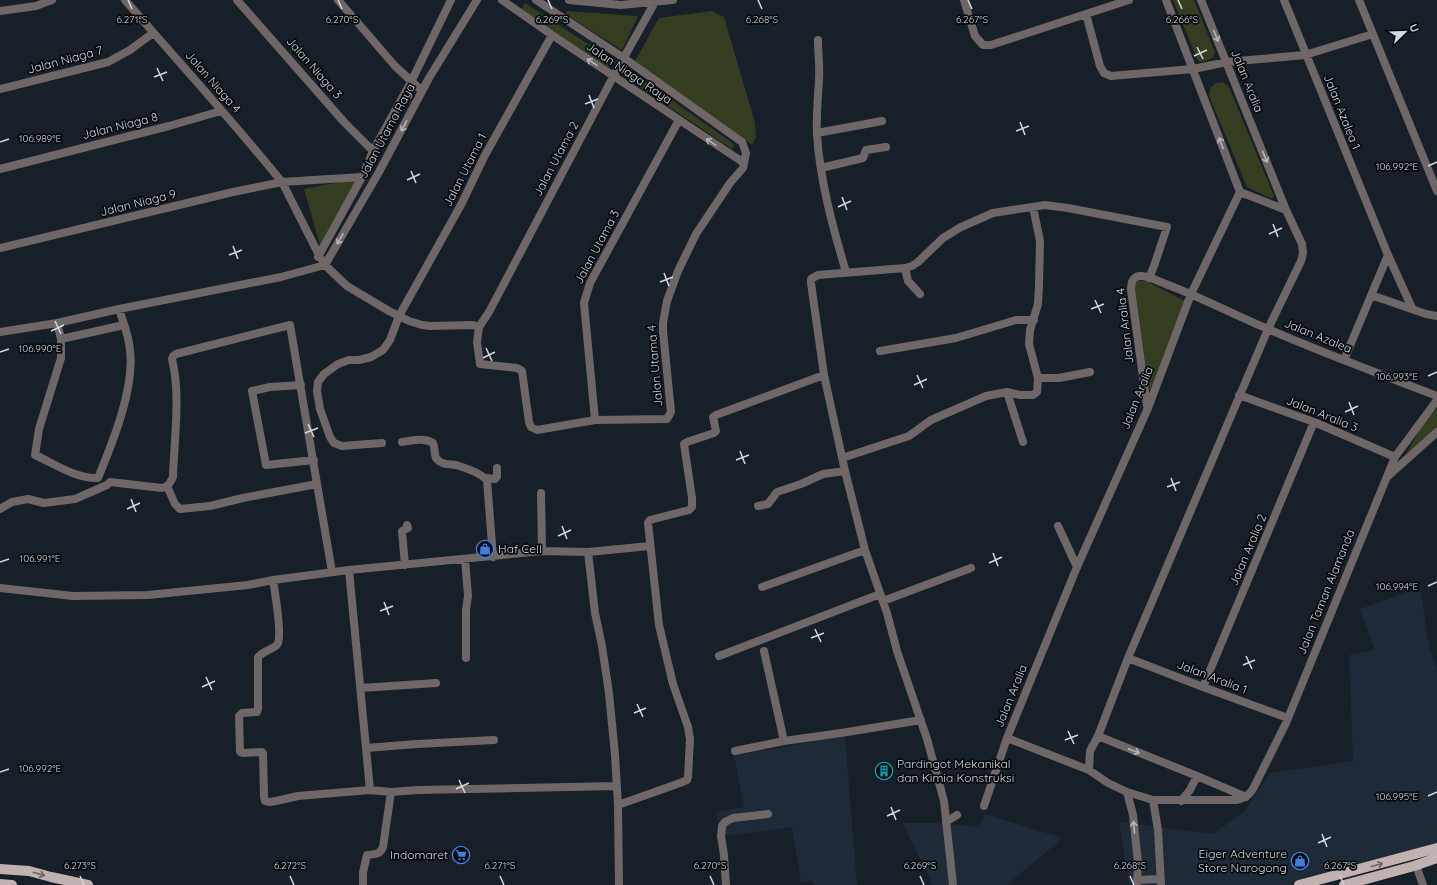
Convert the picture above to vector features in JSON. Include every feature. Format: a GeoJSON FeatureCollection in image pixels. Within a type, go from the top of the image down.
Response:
{"type":"FeatureCollection","features":[{"type":"Feature","properties":{"kind":"main road"},"geometry":{"type":"LineString","coordinates":[[1299,885],[1437,848]]}},
{"type":"Feature","properties":{"kind":"main road"},"geometry":{"type":"LineString","coordinates":[[1344,885],[1437,858]]}},
{"type":"Feature","properties":{"kind":"main road"},"geometry":{"type":"LineString","coordinates":[[0,869],[29,871],[88,885]]}},
{"type":"Feature","properties":{"kind":"main road"},"geometry":{"type":"LineString","coordinates":[[0,884],[12,885]]}},
{"type":"Feature","properties":{"kind":"street"},"geometry":{"type":"LineString","coordinates":[[0,11],[36,6],[52,0]]}},
{"type":"Feature","properties":{"kind":"street","name":"Jalan Niaga 4"},"geometry":{"type":"LineString","coordinates":[[124,0],[202,87],[282,182],[318,255],[325,265],[347,286],[399,316],[422,325],[479,326]]}},
{"type":"Feature","properties":{"kind":"street","name":"Jalan Niaga 3"},"geometry":{"type":"LineString","coordinates":[[237,0],[344,122],[373,150]]}},
{"type":"Feature","properties":{"kind":"street"},"geometry":{"type":"LineString","coordinates":[[338,0],[378,48],[411,82],[422,91]]}},
{"type":"Feature","properties":{"kind":"street"},"geometry":{"type":"LineString","coordinates":[[315,268],[318,255],[362,177],[373,150],[411,82],[451,0]]}},
{"type":"Feature","properties":{"kind":"street","name":"Jalan Utama Raya"},"geometry":{"type":"LineString","coordinates":[[325,265],[379,172],[422,91],[477,0]]}},
{"type":"Feature","properties":{"kind":"street","name":"Jalan Niaga Raya"},"geometry":{"type":"LineString","coordinates":[[502,0],[613,77],[744,164]]}},
{"type":"Feature","properties":{"kind":"street"},"geometry":{"type":"LineString","coordinates":[[536,0],[624,58],[742,142],[746,153],[744,164]]}},
{"type":"Feature","properties":{"kind":"street"},"geometry":{"type":"LineString","coordinates":[[569,0],[621,5],[673,0]]}},
{"type":"Feature","properties":{"kind":"street"},"geometry":{"type":"LineString","coordinates":[[964,0],[975,36],[983,44],[991,45],[1129,0]]}},
{"type":"Feature","properties":{"kind":"street"},"geometry":{"type":"LineString","coordinates":[[1166,0],[1240,192],[1286,210]]}},
{"type":"Feature","properties":{"kind":"street","name":"Jalan Aralia"},"geometry":{"type":"LineString","coordinates":[[1089,770],[1090,752],[1098,736],[1128,658],[1239,395],[1268,329],[1301,261],[1303,253],[1302,244],[1286,210],[1201,0]]}},
{"type":"Feature","properties":{"kind":"street","name":"Jalan Azalea 1"},"geometry":{"type":"LineString","coordinates":[[1284,0],[1305,55],[1388,255],[1412,308]]}},
{"type":"Feature","properties":{"kind":"street"},"geometry":{"type":"LineString","coordinates":[[1359,0],[1437,191]]}},
{"type":"Feature","properties":{"kind":"street","name":"Jalan Utama 2"},"geometry":{"type":"LineString","coordinates":[[479,326],[489,312],[613,77],[655,2]]}},
{"type":"Feature","properties":{"kind":"street"},"geometry":{"type":"LineString","coordinates":[[1086,14],[1100,66],[1104,73],[1111,76],[1193,69],[1227,62],[1305,55],[1373,34]]}},
{"type":"Feature","properties":{"kind":"street","name":"Jalan Niaga 7"},"geometry":{"type":"LineString","coordinates":[[0,89],[108,62],[130,50],[153,33]]}},
{"type":"Feature","properties":{"kind":"street","name":"Jalan Utama 1"},"geometry":{"type":"LineString","coordinates":[[382,443],[342,446],[334,443],[330,437],[320,409],[317,391],[318,382],[324,374],[338,364],[349,360],[359,360],[371,357],[383,350],[390,340],[399,316],[433,257],[462,203],[484,157],[552,35]]}},
{"type":"Feature","properties":{"kind":"street"},"geometry":{"type":"LineString","coordinates":[[818,40],[819,79],[817,133],[821,168],[837,244],[846,272]]}},
{"type":"Feature","properties":{"kind":"street","name":"Jalan Niaga 8"},"geometry":{"type":"LineString","coordinates":[[0,169],[169,126],[221,111]]}},
{"type":"Feature","properties":{"kind":"street","name":"Jalan Utama 3"},"geometry":{"type":"LineString","coordinates":[[595,420],[584,303],[586,295],[590,283],[679,120]]}},
{"type":"Feature","properties":{"kind":"street"},"geometry":{"type":"LineString","coordinates":[[817,133],[882,121]]}},
{"type":"Feature","properties":{"kind":"street"},"geometry":{"type":"LineString","coordinates":[[821,168],[863,158],[866,150],[886,147]]}},
{"type":"Feature","properties":{"kind":"street","name":"Jalan Utama 4"},"geometry":{"type":"LineString","coordinates":[[479,326],[478,342],[480,364],[517,368],[522,371],[531,427],[537,430],[595,420],[664,420],[670,416],[663,331],[667,301],[678,271],[696,234],[730,183],[743,168],[744,164]]}},
{"type":"Feature","properties":{"kind":"street","name":"Jalan Niaga 9"},"geometry":{"type":"LineString","coordinates":[[0,248],[233,192],[282,182],[362,177]]}},
{"type":"Feature","properties":{"kind":"street","name":"Jalan Aralia"},"geometry":{"type":"LineString","coordinates":[[984,806],[1007,738],[1078,567],[1148,408],[1191,294],[1240,192]]}},
{"type":"Feature","properties":{"kind":"street"},"geometry":{"type":"LineString","coordinates":[[953,885],[944,801],[936,770],[921,720],[897,652],[882,598],[865,550],[845,471],[824,375],[811,279],[818,275],[905,268],[912,266],[943,238],[961,227],[992,213],[1045,205],[1167,227],[1149,278],[1191,294]]}},
{"type":"Feature","properties":{"kind":"street"},"geometry":{"type":"LineString","coordinates":[[842,458],[909,436],[931,420],[986,396],[1007,392],[1020,395],[1035,394],[1038,391],[1038,378],[1029,344],[1030,330],[1038,304],[1039,284],[1040,241],[1033,207]]}},
{"type":"Feature","properties":{"kind":"street"},"geometry":{"type":"LineString","coordinates":[[1344,360],[1388,255]]}},
{"type":"Feature","properties":{"kind":"street"},"geometry":{"type":"LineString","coordinates":[[0,332],[56,323],[119,309],[282,278],[325,265]]}},
{"type":"Feature","properties":{"kind":"street"},"geometry":{"type":"LineString","coordinates":[[905,268],[908,281],[920,294]]}},
{"type":"Feature","properties":{"kind":"street","name":"Jalan Aralia 4"},"geometry":{"type":"LineString","coordinates":[[1148,408],[1131,283],[1133,279],[1138,276],[1149,278]]}},
{"type":"Feature","properties":{"kind":"street","name":"Jalan Azalea"},"geometry":{"type":"LineString","coordinates":[[1191,294],[1268,329],[1437,396]]}},
{"type":"Feature","properties":{"kind":"street"},"geometry":{"type":"LineString","coordinates":[[1371,295],[1426,314],[1437,316]]}},
{"type":"Feature","properties":{"kind":"street"},"geometry":{"type":"LineString","coordinates":[[56,323],[61,339],[61,358],[59,369],[39,429],[35,455],[73,473],[98,478],[118,426],[130,376],[130,350],[119,309]]}},
{"type":"Feature","properties":{"kind":"street"},"geometry":{"type":"LineString","coordinates":[[880,351],[956,338],[1016,320],[1034,320]]}},
{"type":"Feature","properties":{"kind":"street"},"geometry":{"type":"LineString","coordinates":[[61,339],[124,325]]}},
{"type":"Feature","properties":{"kind":"street"},"geometry":{"type":"LineString","coordinates":[[0,509],[12,502],[28,499],[44,503],[75,499],[107,485],[110,482],[162,488],[167,486],[173,477],[177,384],[172,359],[174,355],[290,325],[332,572]]}},
{"type":"Feature","properties":{"kind":"street"},"geometry":{"type":"LineString","coordinates":[[1038,378],[1059,378],[1090,372]]}},
{"type":"Feature","properties":{"kind":"street"},"geometry":{"type":"LineString","coordinates":[[618,805],[684,781],[688,777],[689,773],[690,739],[688,727],[673,684],[659,625],[648,523],[649,521],[689,510],[692,507],[684,444],[685,442],[714,433],[716,431],[713,417],[716,415],[824,375]]}},
{"type":"Feature","properties":{"kind":"street"},"geometry":{"type":"LineString","coordinates":[[301,385],[270,387],[252,391],[266,465],[314,460]]}},
{"type":"Feature","properties":{"kind":"street"},"geometry":{"type":"LineString","coordinates":[[1007,392],[1023,442]]}},
{"type":"Feature","properties":{"kind":"street","name":"Jalan Aralia 3"},"geometry":{"type":"LineString","coordinates":[[1239,395],[1314,422],[1395,457]]}},
{"type":"Feature","properties":{"kind":"street","name":"Jalan Taman Alamanda"},"geometry":{"type":"LineString","coordinates":[[1246,798],[1251,793],[1288,718],[1384,480],[1395,457],[1437,400]]}},
{"type":"Feature","properties":{"kind":"street","name":"Jalan Aralia 2"},"geometry":{"type":"LineString","coordinates":[[1203,687],[1314,422]]}},
{"type":"Feature","properties":{"kind":"street"},"geometry":{"type":"LineString","coordinates":[[1384,480],[1437,432]]}},
{"type":"Feature","properties":{"kind":"street"},"geometry":{"type":"LineString","coordinates":[[402,442],[424,440],[430,441],[433,443],[436,457],[440,461],[445,464],[456,465],[470,470],[486,478],[495,479],[497,477],[497,468]]}},
{"type":"Feature","properties":{"kind":"street"},"geometry":{"type":"LineString","coordinates":[[758,506],[768,504],[777,492],[801,484],[823,474],[845,471]]}},
{"type":"Feature","properties":{"kind":"street"},"geometry":{"type":"LineString","coordinates":[[486,478],[488,486],[493,557]]}},
{"type":"Feature","properties":{"kind":"street"},"geometry":{"type":"LineString","coordinates":[[167,486],[175,504],[180,509],[210,506],[317,484]]}},
{"type":"Feature","properties":{"kind":"street"},"geometry":{"type":"LineString","coordinates":[[541,493],[542,551]]}},
{"type":"Feature","properties":{"kind":"street"},"geometry":{"type":"LineString","coordinates":[[405,565],[402,531],[408,528],[407,525]]}},
{"type":"Feature","properties":{"kind":"street"},"geometry":{"type":"LineString","coordinates":[[1058,526],[1078,567]]}},
{"type":"Feature","properties":{"kind":"street"},"geometry":{"type":"LineString","coordinates":[[0,588],[73,596],[128,596],[248,585],[273,580],[349,570],[465,560],[542,551],[588,552],[650,546]]}},
{"type":"Feature","properties":{"kind":"street"},"geometry":{"type":"LineString","coordinates":[[762,587],[865,550]]}},
{"type":"Feature","properties":{"kind":"street"},"geometry":{"type":"LineString","coordinates":[[588,552],[595,613],[602,646],[609,693],[615,755],[618,805],[619,885]]}},
{"type":"Feature","properties":{"kind":"street"},"geometry":{"type":"LineString","coordinates":[[465,560],[468,596],[466,610],[466,658]]}},
{"type":"Feature","properties":{"kind":"street"},"geometry":{"type":"LineString","coordinates":[[719,656],[971,568]]}},
{"type":"Feature","properties":{"kind":"street"},"geometry":{"type":"LineString","coordinates":[[349,570],[370,790]]}},
{"type":"Feature","properties":{"kind":"street"},"geometry":{"type":"LineString","coordinates":[[273,580],[279,627],[278,643],[274,648],[266,650],[258,657],[257,712],[242,714],[239,716],[240,752],[263,753],[265,801],[270,802],[298,796],[370,790],[391,792],[418,790],[617,786]]}},
{"type":"Feature","properties":{"kind":"street"},"geometry":{"type":"LineString","coordinates":[[764,651],[784,741]]}},
{"type":"Feature","properties":{"kind":"street","name":"Jalan Aralia 1"},"geometry":{"type":"LineString","coordinates":[[1128,658],[1288,718]]}},
{"type":"Feature","properties":{"kind":"street"},"geometry":{"type":"LineString","coordinates":[[361,688],[436,683]]}},
{"type":"Feature","properties":{"kind":"street"},"geometry":{"type":"LineString","coordinates":[[735,751],[784,741],[921,720]]}},
{"type":"Feature","properties":{"kind":"street"},"geometry":{"type":"LineString","coordinates":[[1098,736],[1197,776],[1246,798]]}},
{"type":"Feature","properties":{"kind":"street"},"geometry":{"type":"LineString","coordinates":[[1007,738],[1089,770],[1108,783],[1127,792],[1153,800],[1237,800],[1246,798]]}},
{"type":"Feature","properties":{"kind":"street"},"geometry":{"type":"LineString","coordinates":[[366,748],[494,740]]}},
{"type":"Feature","properties":{"kind":"street"},"geometry":{"type":"LineString","coordinates":[[1181,801],[1190,790],[1197,776]]}},
{"type":"Feature","properties":{"kind":"street"},"geometry":{"type":"LineString","coordinates":[[362,885],[367,855],[379,854],[382,851],[391,792]]}},
{"type":"Feature","properties":{"kind":"street"},"geometry":{"type":"LineString","coordinates":[[1127,792],[1133,815],[1138,882],[1161,882],[1158,830],[1153,800]]}},
{"type":"Feature","properties":{"kind":"street"},"geometry":{"type":"LineString","coordinates":[[726,885],[724,855],[720,836],[722,826],[725,822],[733,818],[768,814]]}},
{"type":"Feature","properties":{"kind":"street"},"geometry":{"type":"LineString","coordinates":[[946,822],[958,815]]}},
{"type":"Feature","properties":{"kind":"street"},"geometry":{"type":"LineString","coordinates":[[1416,865],[1422,885]]}},
{"type":"Feature","properties":{"kind":"shaded area"},"geometry":{"type":"Polygon","coordinates":[[[1420,588],[1429,645],[1437,671],[1437,847],[1299,885],[1129,885],[1119,822],[1213,834],[1245,811],[1270,773],[1353,761],[1349,655],[1375,650],[1360,609],[1420,588]]]}},
{"type":"Feature","properties":{"kind":"shaded area"},"geometry":{"type":"Polygon","coordinates":[[[845,736],[857,885],[813,885],[812,881],[801,882],[792,827],[720,837],[716,812],[744,807],[734,756],[845,736]]]}},
{"type":"Feature","properties":{"kind":"shaded area"},"geometry":{"type":"Polygon","coordinates":[[[984,814],[1063,838],[1007,885],[933,885],[902,823],[938,823],[979,827],[984,814]]]}},
{"type":"Feature","properties":{"kind":"green space"},"geometry":{"type":"Polygon","coordinates":[[[1173,0],[1194,0],[1215,52],[1212,58],[1203,62],[1198,61],[1173,0]]]}},
{"type":"Feature","properties":{"kind":"green space"},"geometry":{"type":"Polygon","coordinates":[[[525,3],[614,61],[609,68],[521,11],[525,3]]]}},
{"type":"Feature","properties":{"kind":"green space"},"geometry":{"type":"Polygon","coordinates":[[[567,11],[638,16],[622,50],[565,14],[567,11]]]}},
{"type":"Feature","properties":{"kind":"green space"},"geometry":{"type":"Polygon","coordinates":[[[712,11],[724,17],[755,123],[756,137],[752,145],[635,61],[659,18],[712,11]]]}},
{"type":"Feature","properties":{"kind":"green space"},"geometry":{"type":"Polygon","coordinates":[[[631,71],[735,145],[732,149],[626,78],[631,71]]]}},
{"type":"Feature","properties":{"kind":"green space"},"geometry":{"type":"Polygon","coordinates":[[[1223,82],[1229,87],[1274,196],[1272,199],[1247,187],[1209,96],[1211,87],[1216,83],[1223,82]]]}},
{"type":"Feature","properties":{"kind":"green space"},"geometry":{"type":"Polygon","coordinates":[[[357,179],[321,249],[304,189],[357,179]]]}},
{"type":"Feature","properties":{"kind":"green space"},"geometry":{"type":"Polygon","coordinates":[[[1137,281],[1146,281],[1185,301],[1150,391],[1133,286],[1137,281]]]}},
{"type":"Feature","properties":{"kind":"green space"},"geometry":{"type":"Polygon","coordinates":[[[1437,409],[1437,428],[1404,458],[1425,420],[1437,409]]]}},
{"type":"Feature","properties":{"kind":"place","name":"Haf Cell"},"geometry":{"type":"Point","coordinates":[485,549]}},
{"type":"Feature","properties":{"kind":"place","name":"Pardingot Mekanikal dan Kimia Konstruksi"},"geometry":{"type":"Point","coordinates":[884,771]}},
{"type":"Feature","properties":{"kind":"place","name":"Indomaret"},"geometry":{"type":"Point","coordinates":[461,855]}},
{"type":"Feature","properties":{"kind":"place","name":"Eiger Adventure Store Narogong"},"geometry":{"type":"Point","coordinates":[1300,861]}}]}
